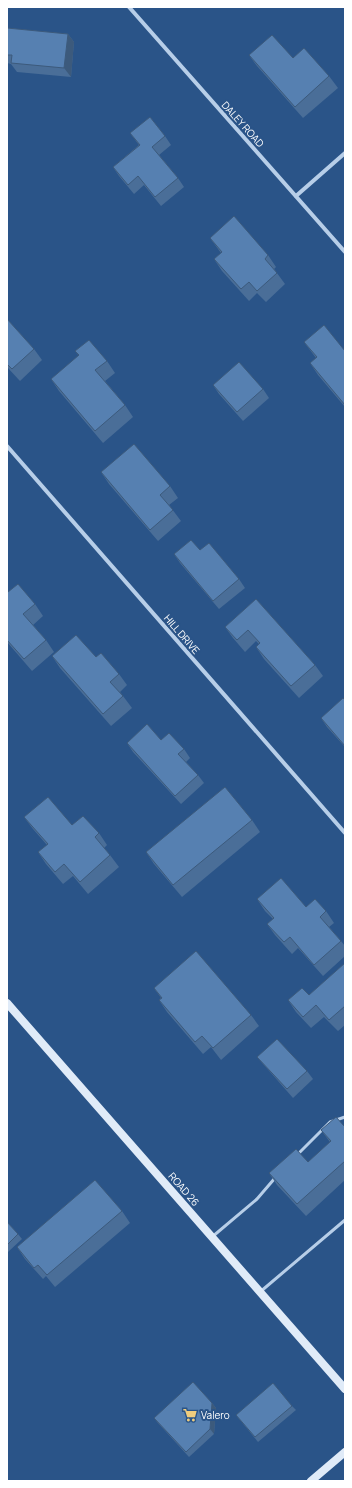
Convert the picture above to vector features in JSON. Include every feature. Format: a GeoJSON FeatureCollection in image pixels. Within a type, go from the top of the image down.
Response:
{"type":"FeatureCollection","features":[{"type":"Feature","properties":{"kind":"street","name":"DALEY ROAD"},"geometry":{"type":"LineString","coordinates":[[129,7],[345,252]]}},
{"type":"Feature","properties":{"kind":"street"},"geometry":{"type":"LineString","coordinates":[[296,196],[345,154]]}},
{"type":"Feature","properties":{"kind":"street","name":"HILL DRIVE"},"geometry":{"type":"LineString","coordinates":[[7,446],[345,833]]}},
{"type":"Feature","properties":{"kind":"street","name":"ROAD 26"},"geometry":{"type":"LineString","coordinates":[[7,1003],[345,1389]]}},
{"type":"Feature","properties":{"kind":"street"},"geometry":{"type":"LineString","coordinates":[[312,1481],[345,1452]]}},
{"type":"Feature","properties":{"kind":"lane"},"geometry":{"type":"LineString","coordinates":[[296,1155],[330,1122],[345,1117]]}},
{"type":"Feature","properties":{"kind":"lane"},"geometry":{"type":"LineString","coordinates":[[212,1237],[257,1199],[281,1172]]}},
{"type":"Feature","properties":{"kind":"lane"},"geometry":{"type":"LineString","coordinates":[[260,1292],[345,1220]]}},
{"type":"Feature","properties":{"kind":"building"},"geometry":{"type":"Polygon","coordinates":[[[7,28],[68,34],[64,68],[11,63],[12,55],[7,55],[7,28]]]}},
{"type":"Feature","properties":{"kind":"building"},"geometry":{"type":"Polygon","coordinates":[[[272,35],[293,58],[304,48],[329,76],[295,107],[249,55],[272,35]]]}},
{"type":"Feature","properties":{"kind":"building"},"geometry":{"type":"Polygon","coordinates":[[[150,117],[165,136],[152,147],[178,178],[155,197],[138,176],[128,185],[113,167],[140,145],[130,133],[150,117]]]}},
{"type":"Feature","properties":{"kind":"building"},"geometry":{"type":"Polygon","coordinates":[[[234,216],[268,255],[265,259],[277,273],[257,291],[249,282],[241,289],[214,259],[222,252],[210,238],[234,216]]]}},
{"type":"Feature","properties":{"kind":"building"},"geometry":{"type":"Polygon","coordinates":[[[7,319],[34,349],[12,369],[7,364],[7,319]]]}},
{"type":"Feature","properties":{"kind":"building"},"geometry":{"type":"Polygon","coordinates":[[[324,325],[345,351],[345,405],[310,363],[317,357],[304,342],[324,325]]]}},
{"type":"Feature","properties":{"kind":"building"},"geometry":{"type":"Polygon","coordinates":[[[89,340],[107,361],[95,370],[125,405],[95,431],[51,379],[79,355],[75,351],[89,340]]]}},
{"type":"Feature","properties":{"kind":"building"},"geometry":{"type":"Polygon","coordinates":[[[239,362],[263,389],[237,412],[213,385],[239,362]]]}},
{"type":"Feature","properties":{"kind":"building"},"geometry":{"type":"Polygon","coordinates":[[[134,444],[170,486],[160,495],[173,510],[150,530],[101,472],[134,444]]]}},
{"type":"Feature","properties":{"kind":"building"},"geometry":{"type":"Polygon","coordinates":[[[191,540],[200,550],[209,543],[239,579],[213,601],[174,554],[191,540]]]}},
{"type":"Feature","properties":{"kind":"building"},"geometry":{"type":"Polygon","coordinates":[[[18,584],[35,604],[23,614],[46,640],[24,659],[7,640],[7,591],[8,592],[18,584]]]}},
{"type":"Feature","properties":{"kind":"building"},"geometry":{"type":"Polygon","coordinates":[[[256,599],[315,665],[291,686],[256,647],[260,643],[248,630],[237,640],[225,627],[256,599]]]}},
{"type":"Feature","properties":{"kind":"building"},"geometry":{"type":"Polygon","coordinates":[[[76,635],[96,657],[101,653],[119,674],[110,682],[123,696],[103,714],[52,656],[76,635]]]}},
{"type":"Feature","properties":{"kind":"building"},"geometry":{"type":"Polygon","coordinates":[[[343,698],[345,700],[345,746],[321,718],[343,698]]]}},
{"type":"Feature","properties":{"kind":"building"},"geometry":{"type":"Polygon","coordinates":[[[147,724],[161,740],[169,733],[184,749],[178,754],[198,775],[175,796],[127,743],[147,724]]]}},
{"type":"Feature","properties":{"kind":"building"},"geometry":{"type":"Polygon","coordinates":[[[225,787],[252,820],[173,885],[146,852],[225,787]]]}},
{"type":"Feature","properties":{"kind":"building"},"geometry":{"type":"Polygon","coordinates":[[[48,797],[72,825],[83,816],[99,833],[95,837],[110,855],[80,882],[64,864],[55,872],[38,852],[48,844],[24,817],[48,797]]]}},
{"type":"Feature","properties":{"kind":"building"},"geometry":{"type":"Polygon","coordinates":[[[281,878],[306,907],[315,899],[326,911],[320,917],[341,941],[314,965],[290,937],[284,942],[267,924],[274,918],[257,899],[281,878]]]}},
{"type":"Feature","properties":{"kind":"building"},"geometry":{"type":"Polygon","coordinates":[[[196,951],[251,1015],[213,1048],[202,1036],[195,1042],[159,1000],[162,998],[154,988],[196,951]]]}},
{"type":"Feature","properties":{"kind":"building"},"geometry":{"type":"Polygon","coordinates":[[[345,963],[345,1006],[329,1020],[316,1005],[303,1017],[288,1000],[302,988],[309,995],[345,963]]]}},
{"type":"Feature","properties":{"kind":"building"},"geometry":{"type":"Polygon","coordinates":[[[277,1039],[307,1071],[287,1089],[257,1057],[277,1039]]]}},
{"type":"Feature","properties":{"kind":"building"},"geometry":{"type":"Polygon","coordinates":[[[336,1117],[345,1127],[345,1161],[297,1204],[269,1173],[296,1149],[308,1162],[331,1141],[321,1130],[336,1117]]]}},
{"type":"Feature","properties":{"kind":"building"},"geometry":{"type":"Polygon","coordinates":[[[95,1180],[122,1211],[47,1275],[38,1265],[34,1268],[17,1247],[95,1180]]]}},
{"type":"Feature","properties":{"kind":"building"},"geometry":{"type":"Polygon","coordinates":[[[7,1222],[18,1234],[7,1245],[7,1222]]]}},
{"type":"Feature","properties":{"kind":"building","name":"Valero"},"geometry":{"type":"Polygon","coordinates":[[[193,1382],[212,1403],[210,1429],[186,1452],[154,1418],[193,1382]]]}},
{"type":"Feature","properties":{"kind":"building"},"geometry":{"type":"Polygon","coordinates":[[[273,1383],[292,1406],[255,1437],[236,1415],[273,1383]]]}},
{"type":"Feature","properties":{"kind":"place","name":"Valero"},"geometry":{"type":"Point","coordinates":[190,1415]}}]}
